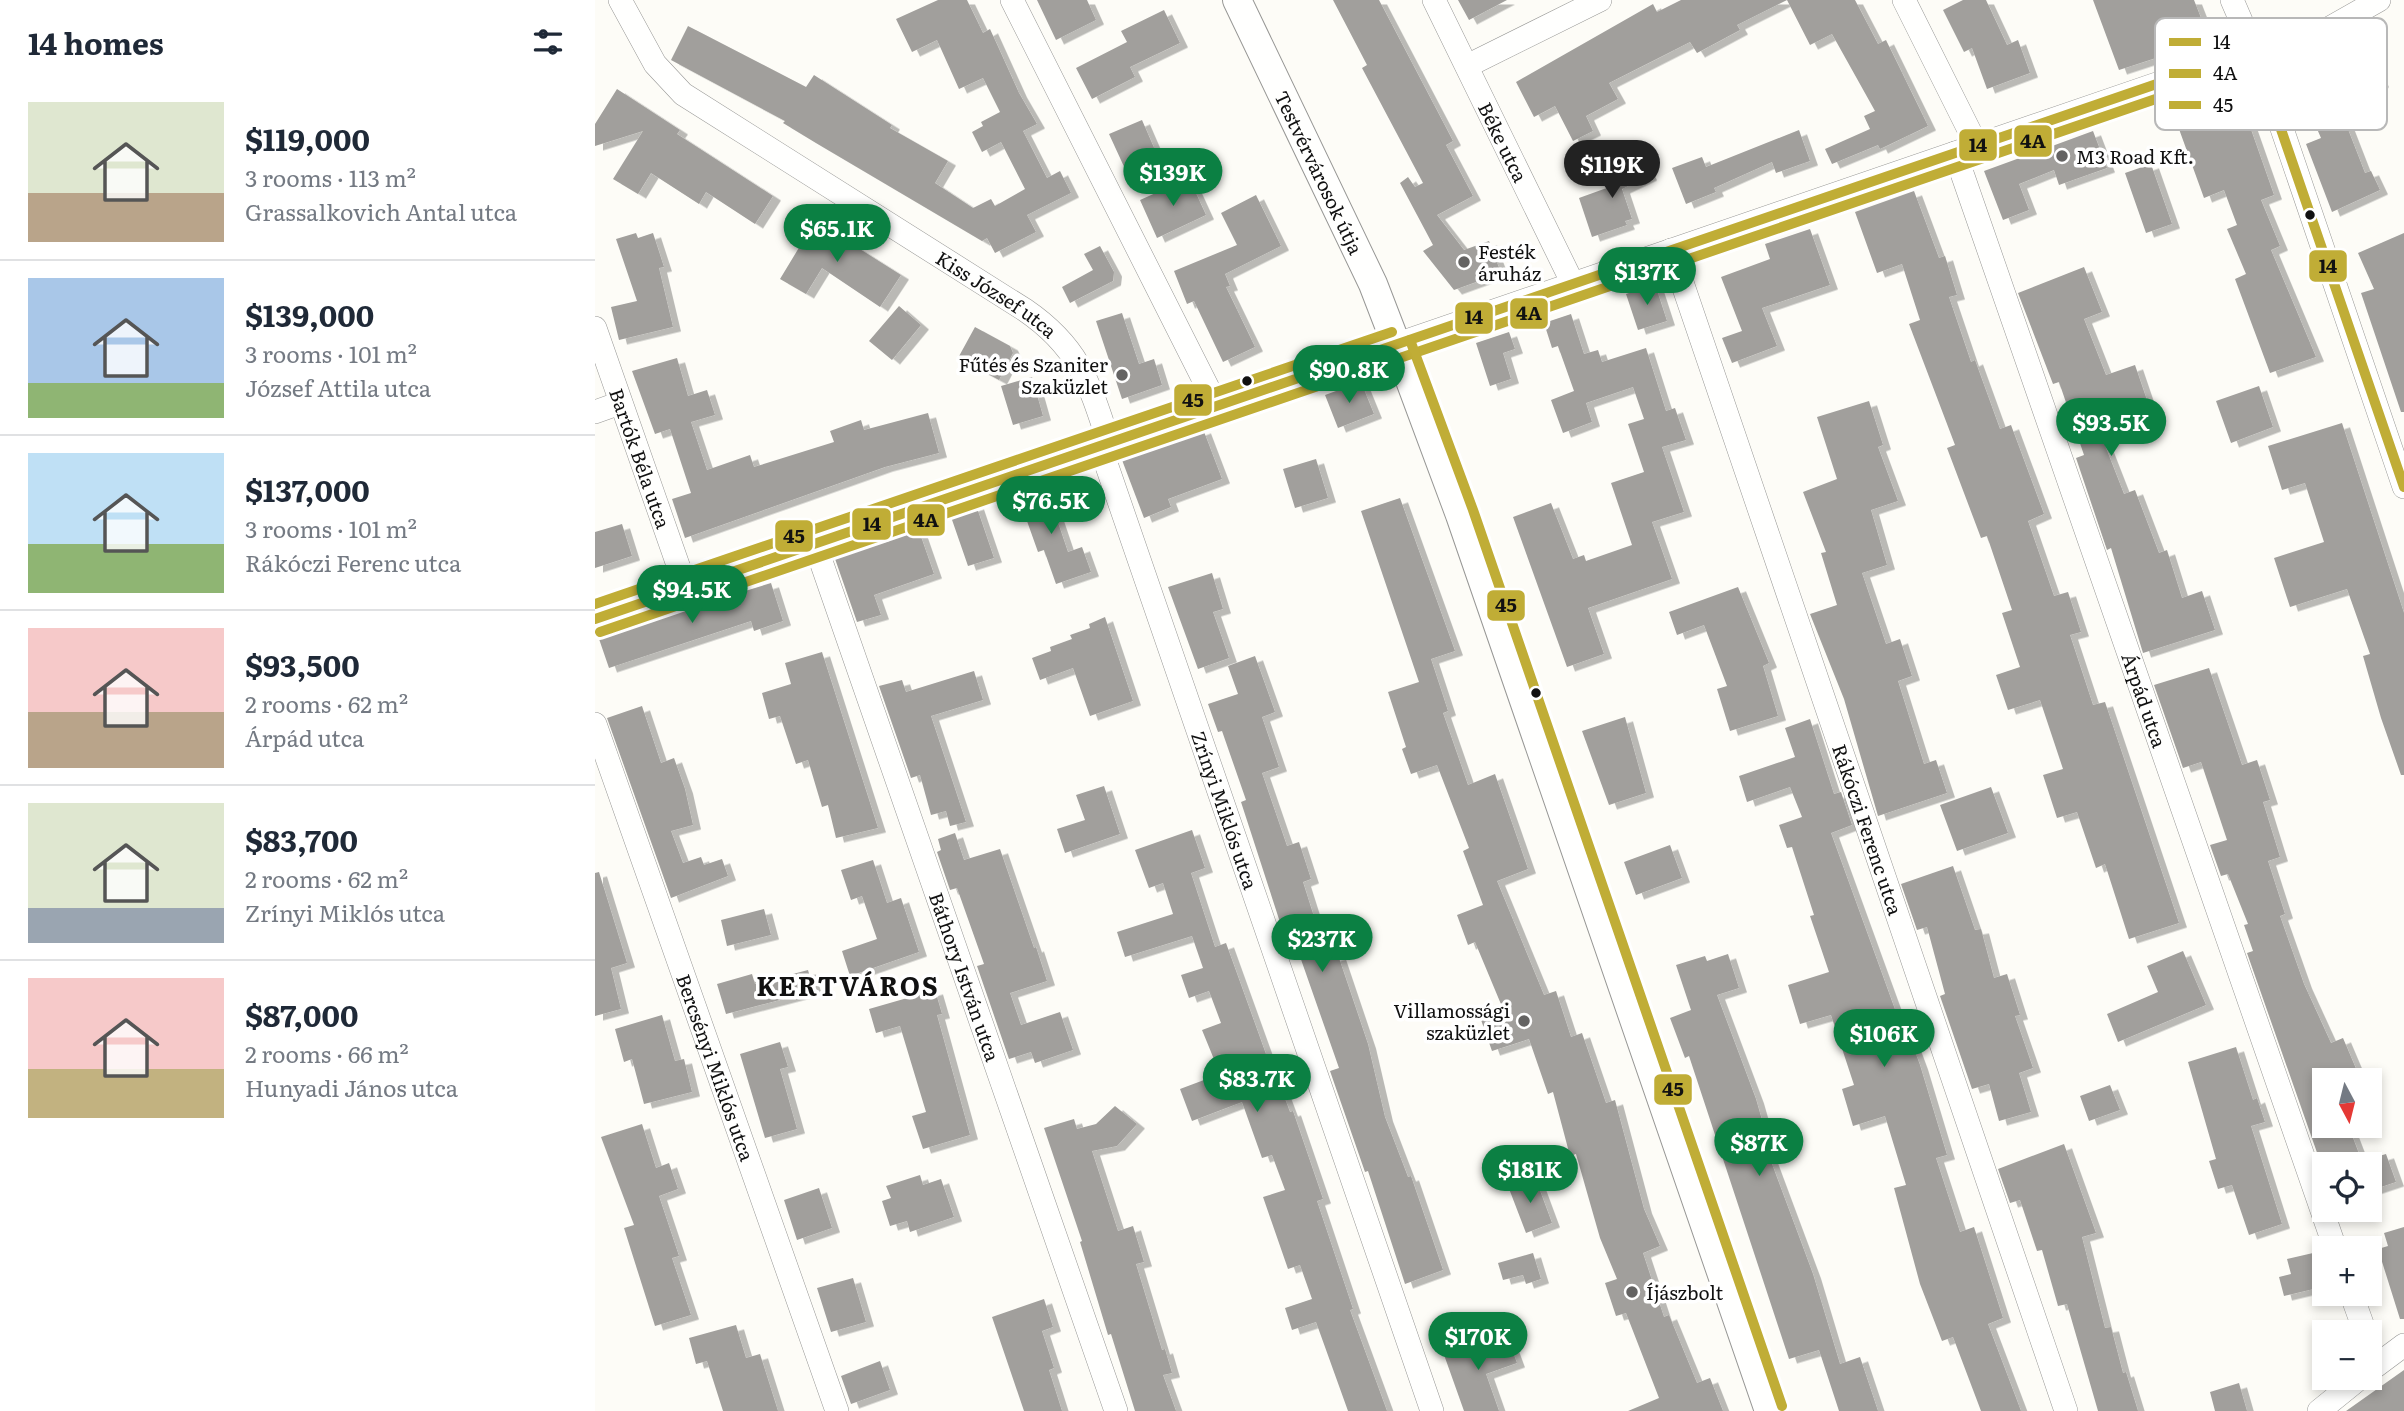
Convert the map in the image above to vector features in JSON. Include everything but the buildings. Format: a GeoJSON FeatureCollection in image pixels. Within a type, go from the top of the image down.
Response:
{"type":"FeatureCollection","features":[{"type":"Feature","properties":{"kind":"street","name":"Kiss József utca"},"geometry":{"type":"LineString","coordinates":[[620,0],[655,64],[683,94],[1025,310],[1061,338],[1077,362],[1105,445]]}},
{"type":"Feature","properties":{"kind":"street"},"geometry":{"type":"LineString","coordinates":[[1011,0],[1217,406]]}},
{"type":"Feature","properties":{"kind":"street","name":"Testvérvárosok útja"},"geometry":{"type":"LineString","coordinates":[[1237,0],[1355,246],[1397,345],[1461,515],[1769,1411]]}},
{"type":"Feature","properties":{"kind":"street","name":"Béke utca"},"geometry":{"type":"LineString","coordinates":[[1434,0],[1573,284]]}},
{"type":"Feature","properties":{"kind":"street"},"geometry":{"type":"LineString","coordinates":[[1467,66],[1600,0]]}},
{"type":"Feature","properties":{"kind":"street","name":"Árpád utca"},"geometry":{"type":"LineString","coordinates":[[1904,0],[1966,149],[2331,1236]]}},
{"type":"Feature","properties":{"kind":"street"},"geometry":{"type":"LineString","coordinates":[[2232,0],[2240,18]]}},
{"type":"Feature","properties":{"kind":"street"},"geometry":{"type":"LineString","coordinates":[[2347,18],[2379,0]]}},
{"type":"Feature","properties":{"kind":"street"},"geometry":{"type":"LineString","coordinates":[[595,619],[2155,84]]}},
{"type":"Feature","properties":{"kind":"street"},"geometry":{"type":"LineString","coordinates":[[2282,130],[2404,487]]}},
{"type":"Feature","properties":{"kind":"street","name":"Rákóczi Ferenc utca"},"geometry":{"type":"LineString","coordinates":[[1671,250],[2066,1411]]}},
{"type":"Feature","properties":{"kind":"street","name":"Bartók Béla utca"},"geometry":{"type":"LineString","coordinates":[[595,328],[686,588]]}},
{"type":"Feature","properties":{"kind":"street"},"geometry":{"type":"LineString","coordinates":[[595,412],[620,403]]}},
{"type":"Feature","properties":{"kind":"street","name":"Zrínyi Miklós utca"},"geometry":{"type":"LineString","coordinates":[[1105,445],[1432,1411]]}},
{"type":"Feature","properties":{"kind":"street","name":"Báthory István utca"},"geometry":{"type":"LineString","coordinates":[[815,544],[1116,1411]]}},
{"type":"Feature","properties":{"kind":"street","name":"Bercsényi Miklós utca"},"geometry":{"type":"LineString","coordinates":[[595,724],[837,1411]]}},
{"type":"Feature","properties":{"kind":"street"},"geometry":{"type":"LineString","coordinates":[[2382,1358],[2404,1345]]}},
{"type":"Feature","properties":{"kind":"street"},"geometry":{"type":"LineString","coordinates":[[2319,1411],[2342,1390]]}},
{"type":"Feature","properties":{"kind":"transit line","name":"14"},"geometry":{"type":"LineString","coordinates":[[595,619],[2155,85]]}},
{"type":"Feature","properties":{"kind":"transit line","name":"4A"},"geometry":{"type":"LineString","coordinates":[[600,632],[2155,99]]}},
{"type":"Feature","properties":{"kind":"transit line","name":"14"},"geometry":{"type":"LineString","coordinates":[[2281,130],[2404,487]]}},
{"type":"Feature","properties":{"kind":"transit line","name":"45"},"geometry":{"type":"LineString","coordinates":[[595,604],[1392,332]]}},
{"type":"Feature","properties":{"kind":"transit line","name":"45"},"geometry":{"type":"LineString","coordinates":[[1410,340],[1473,510],[1782,1406]]}},
{"type":"Feature","properties":{"kind":"place","name":"M3 Road Kft."},"geometry":{"type":"Point","coordinates":[2062,156]}},
{"type":"Feature","properties":{"kind":"place","name":"Festék áruház"},"geometry":{"type":"Point","coordinates":[1464,262]}},
{"type":"Feature","properties":{"kind":"place","name":"Fűtés és Szaniter Szaküzlet"},"geometry":{"type":"Point","coordinates":[1122,375]}},
{"type":"Feature","properties":{"kind":"place","name":"Villamossági szaküzlet"},"geometry":{"type":"Point","coordinates":[1524,1021]}},
{"type":"Feature","properties":{"kind":"place","name":"Íjászbolt"},"geometry":{"type":"Point","coordinates":[1632,1292]}},
{"type":"Feature","properties":{"kind":"district","name":"KERTVÁROS"},"geometry":{"type":"Point","coordinates":[848,984]}}]}
